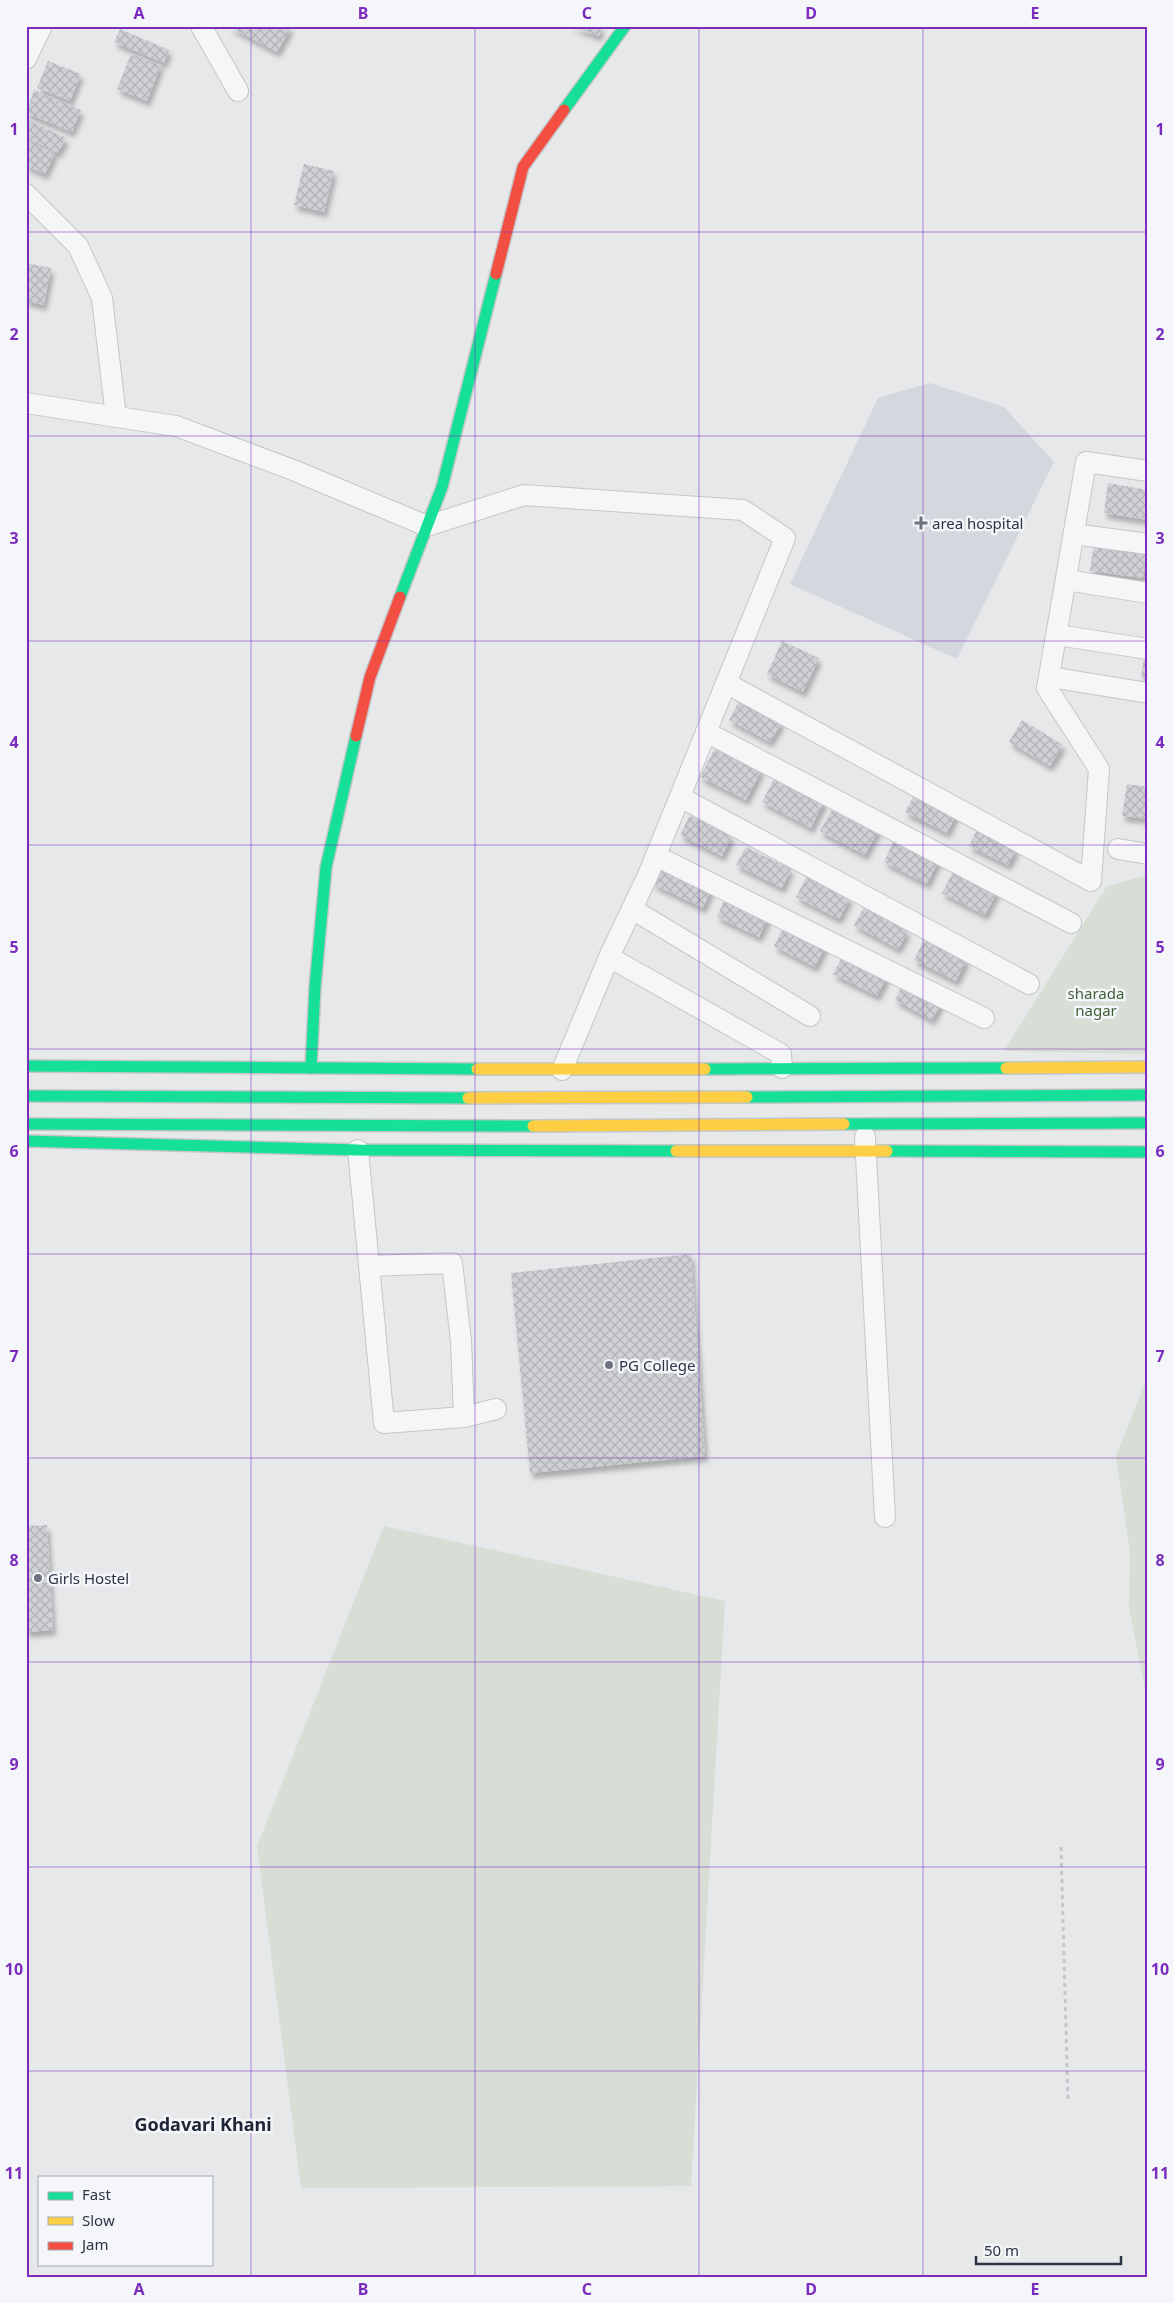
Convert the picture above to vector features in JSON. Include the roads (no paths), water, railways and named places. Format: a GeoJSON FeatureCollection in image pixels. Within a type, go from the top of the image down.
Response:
{"type":"FeatureCollection","features":[{"type":"Feature","properties":{"kind":"main road"},"geometry":{"type":"LineString","coordinates":[[311,1068],[315,987],[326,867],[370,678],[442,487],[523,167],[625,26]]}},
{"type":"Feature","properties":{"kind":"main road"},"geometry":{"type":"LineString","coordinates":[[26,1066],[562,1070],[1148,1067]]}},
{"type":"Feature","properties":{"kind":"main road"},"geometry":{"type":"LineString","coordinates":[[26,1096],[1148,1095]]}},
{"type":"Feature","properties":{"kind":"main road"},"geometry":{"type":"LineString","coordinates":[[1148,1123],[864,1125],[27,1124],[27,1141],[233,1148],[866,1153],[1148,1152]]}},
{"type":"Feature","properties":{"kind":"street"},"geometry":{"type":"LineString","coordinates":[[26,59],[42,26]]}},
{"type":"Feature","properties":{"kind":"street"},"geometry":{"type":"LineString","coordinates":[[201,26],[238,91]]}},
{"type":"Feature","properties":{"kind":"street"},"geometry":{"type":"LineString","coordinates":[[26,194],[78,246],[102,298],[116,417]]}},
{"type":"Feature","properties":{"kind":"street"},"geometry":{"type":"LineString","coordinates":[[26,403],[176,426],[293,470],[427,526],[524,495],[743,510],[785,538],[656,856],[609,957],[562,1070]]}},
{"type":"Feature","properties":{"kind":"street"},"geometry":{"type":"LineString","coordinates":[[726,683],[1091,881],[1099,769],[1048,688],[1086,462],[1148,471]]}},
{"type":"Feature","properties":{"kind":"street"},"geometry":{"type":"LineString","coordinates":[[1074,534],[1148,544]]}},
{"type":"Feature","properties":{"kind":"street"},"geometry":{"type":"LineString","coordinates":[[1066,580],[1148,593]]}},
{"type":"Feature","properties":{"kind":"street"},"geometry":{"type":"LineString","coordinates":[[1057,635],[1148,649]]}},
{"type":"Feature","properties":{"kind":"street"},"geometry":{"type":"LineString","coordinates":[[1050,677],[1148,693]]}},
{"type":"Feature","properties":{"kind":"street"},"geometry":{"type":"LineString","coordinates":[[706,732],[1071,923]]}},
{"type":"Feature","properties":{"kind":"street"},"geometry":{"type":"LineString","coordinates":[[680,797],[1029,984]]}},
{"type":"Feature","properties":{"kind":"street"},"geometry":{"type":"LineString","coordinates":[[1118,849],[1148,854]]}},
{"type":"Feature","properties":{"kind":"street"},"geometry":{"type":"LineString","coordinates":[[656,856],[984,1018]]}},
{"type":"Feature","properties":{"kind":"street"},"geometry":{"type":"LineString","coordinates":[[632,909],[810,1016]]}},
{"type":"Feature","properties":{"kind":"street"},"geometry":{"type":"LineString","coordinates":[[609,957],[781,1054],[782,1068]]}},
{"type":"Feature","properties":{"kind":"street"},"geometry":{"type":"LineString","coordinates":[[864,1125],[885,1517]]}},
{"type":"Feature","properties":{"kind":"street"},"geometry":{"type":"LineString","coordinates":[[358,1150],[384,1423],[464,1417],[496,1409]]}},
{"type":"Feature","properties":{"kind":"street"},"geometry":{"type":"LineString","coordinates":[[369,1266],[452,1263],[461,1341],[464,1417]]}},
{"type":"Feature","properties":{"kind":"place","name":"area hospital"},"geometry":{"type":"Point","coordinates":[921,523]}},
{"type":"Feature","properties":{"kind":"place","name":"PG College"},"geometry":{"type":"Point","coordinates":[609,1365]}},
{"type":"Feature","properties":{"kind":"place","name":"Girls Hostel"},"geometry":{"type":"Point","coordinates":[38,1578]}},
{"type":"Feature","properties":{"kind":"district","name":"Godavari Khani"},"geometry":{"type":"Point","coordinates":[203,2124]}},
{"type":"Feature","properties":{"kind":"park label","name":"sharada nagar"},"geometry":{"type":"Point","coordinates":[1096,1002]}}]}
